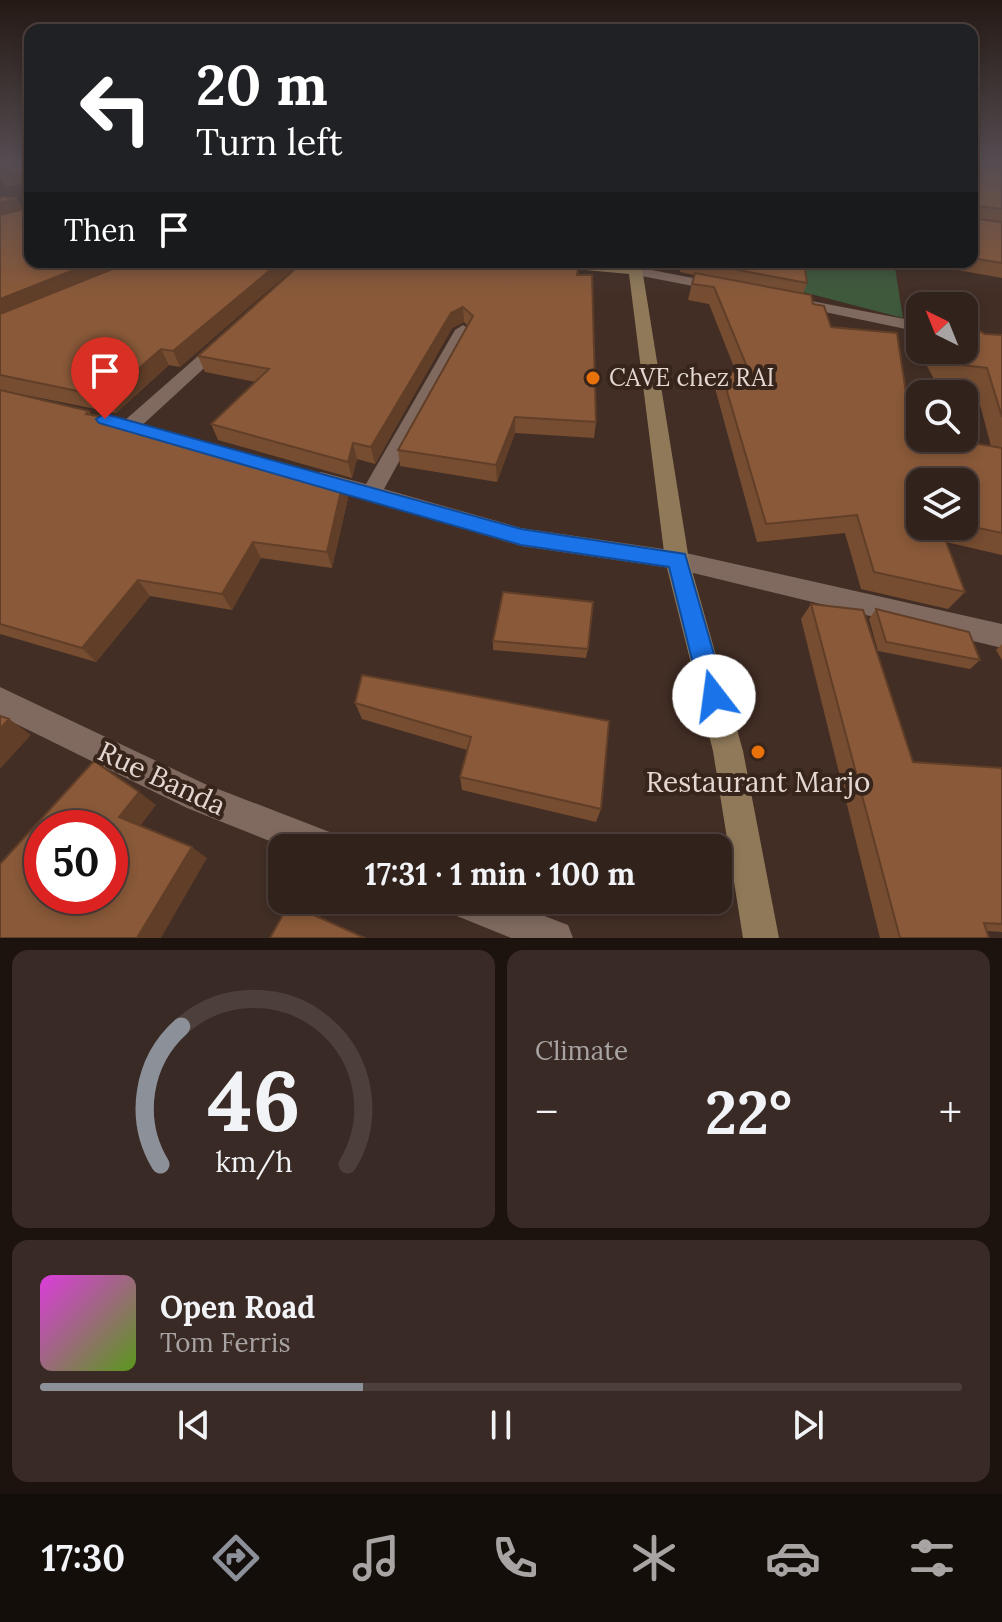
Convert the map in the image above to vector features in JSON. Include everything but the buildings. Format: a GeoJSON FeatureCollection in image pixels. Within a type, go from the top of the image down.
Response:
{"type":"FeatureCollection","features":[{"type":"Feature","properties":{"kind":"main road"},"geometry":{"type":"LineString","coordinates":[[635,268],[677,560],[728,751],[761,938]]}},
{"type":"Feature","properties":{"kind":"street"},"geometry":{"type":"LineString","coordinates":[[643,268],[741,291]]}},
{"type":"Feature","properties":{"kind":"street"},"geometry":{"type":"LineString","coordinates":[[786,300],[906,324]]}},
{"type":"Feature","properties":{"kind":"street"},"geometry":{"type":"LineString","coordinates":[[371,494],[463,330]]}},
{"type":"Feature","properties":{"kind":"street"},"geometry":{"type":"LineString","coordinates":[[159,433],[124,424],[233,333]]}},
{"type":"Feature","properties":{"kind":"street"},"geometry":{"type":"LineString","coordinates":[[300,473],[521,537],[677,560],[1002,636]]}},
{"type":"Feature","properties":{"kind":"street","name":"Rue Banda"},"geometry":{"type":"LineString","coordinates":[[0,701],[198,797],[292,834]]}},
{"type":"Feature","properties":{"kind":"street"},"geometry":{"type":"LineString","coordinates":[[494,914],[555,938]]}},
{"type":"Feature","properties":{"kind":"green space"},"geometry":{"type":"Polygon","coordinates":[[[803,268],[895,268],[903,318],[803,292],[803,268]]]}},
{"type":"Feature","properties":{"kind":"place","name":"CAVE chez RAI"},"geometry":{"type":"Point","coordinates":[593,378]}},
{"type":"Feature","properties":{"kind":"place","name":"Restaurant Marjo"},"geometry":{"type":"Point","coordinates":[758,752]}},
{"type":"Feature","properties":{"kind":"route"},"geometry":{"type":"LineString","coordinates":[[105,419],[521,537],[677,560],[714,696]]}}]}
